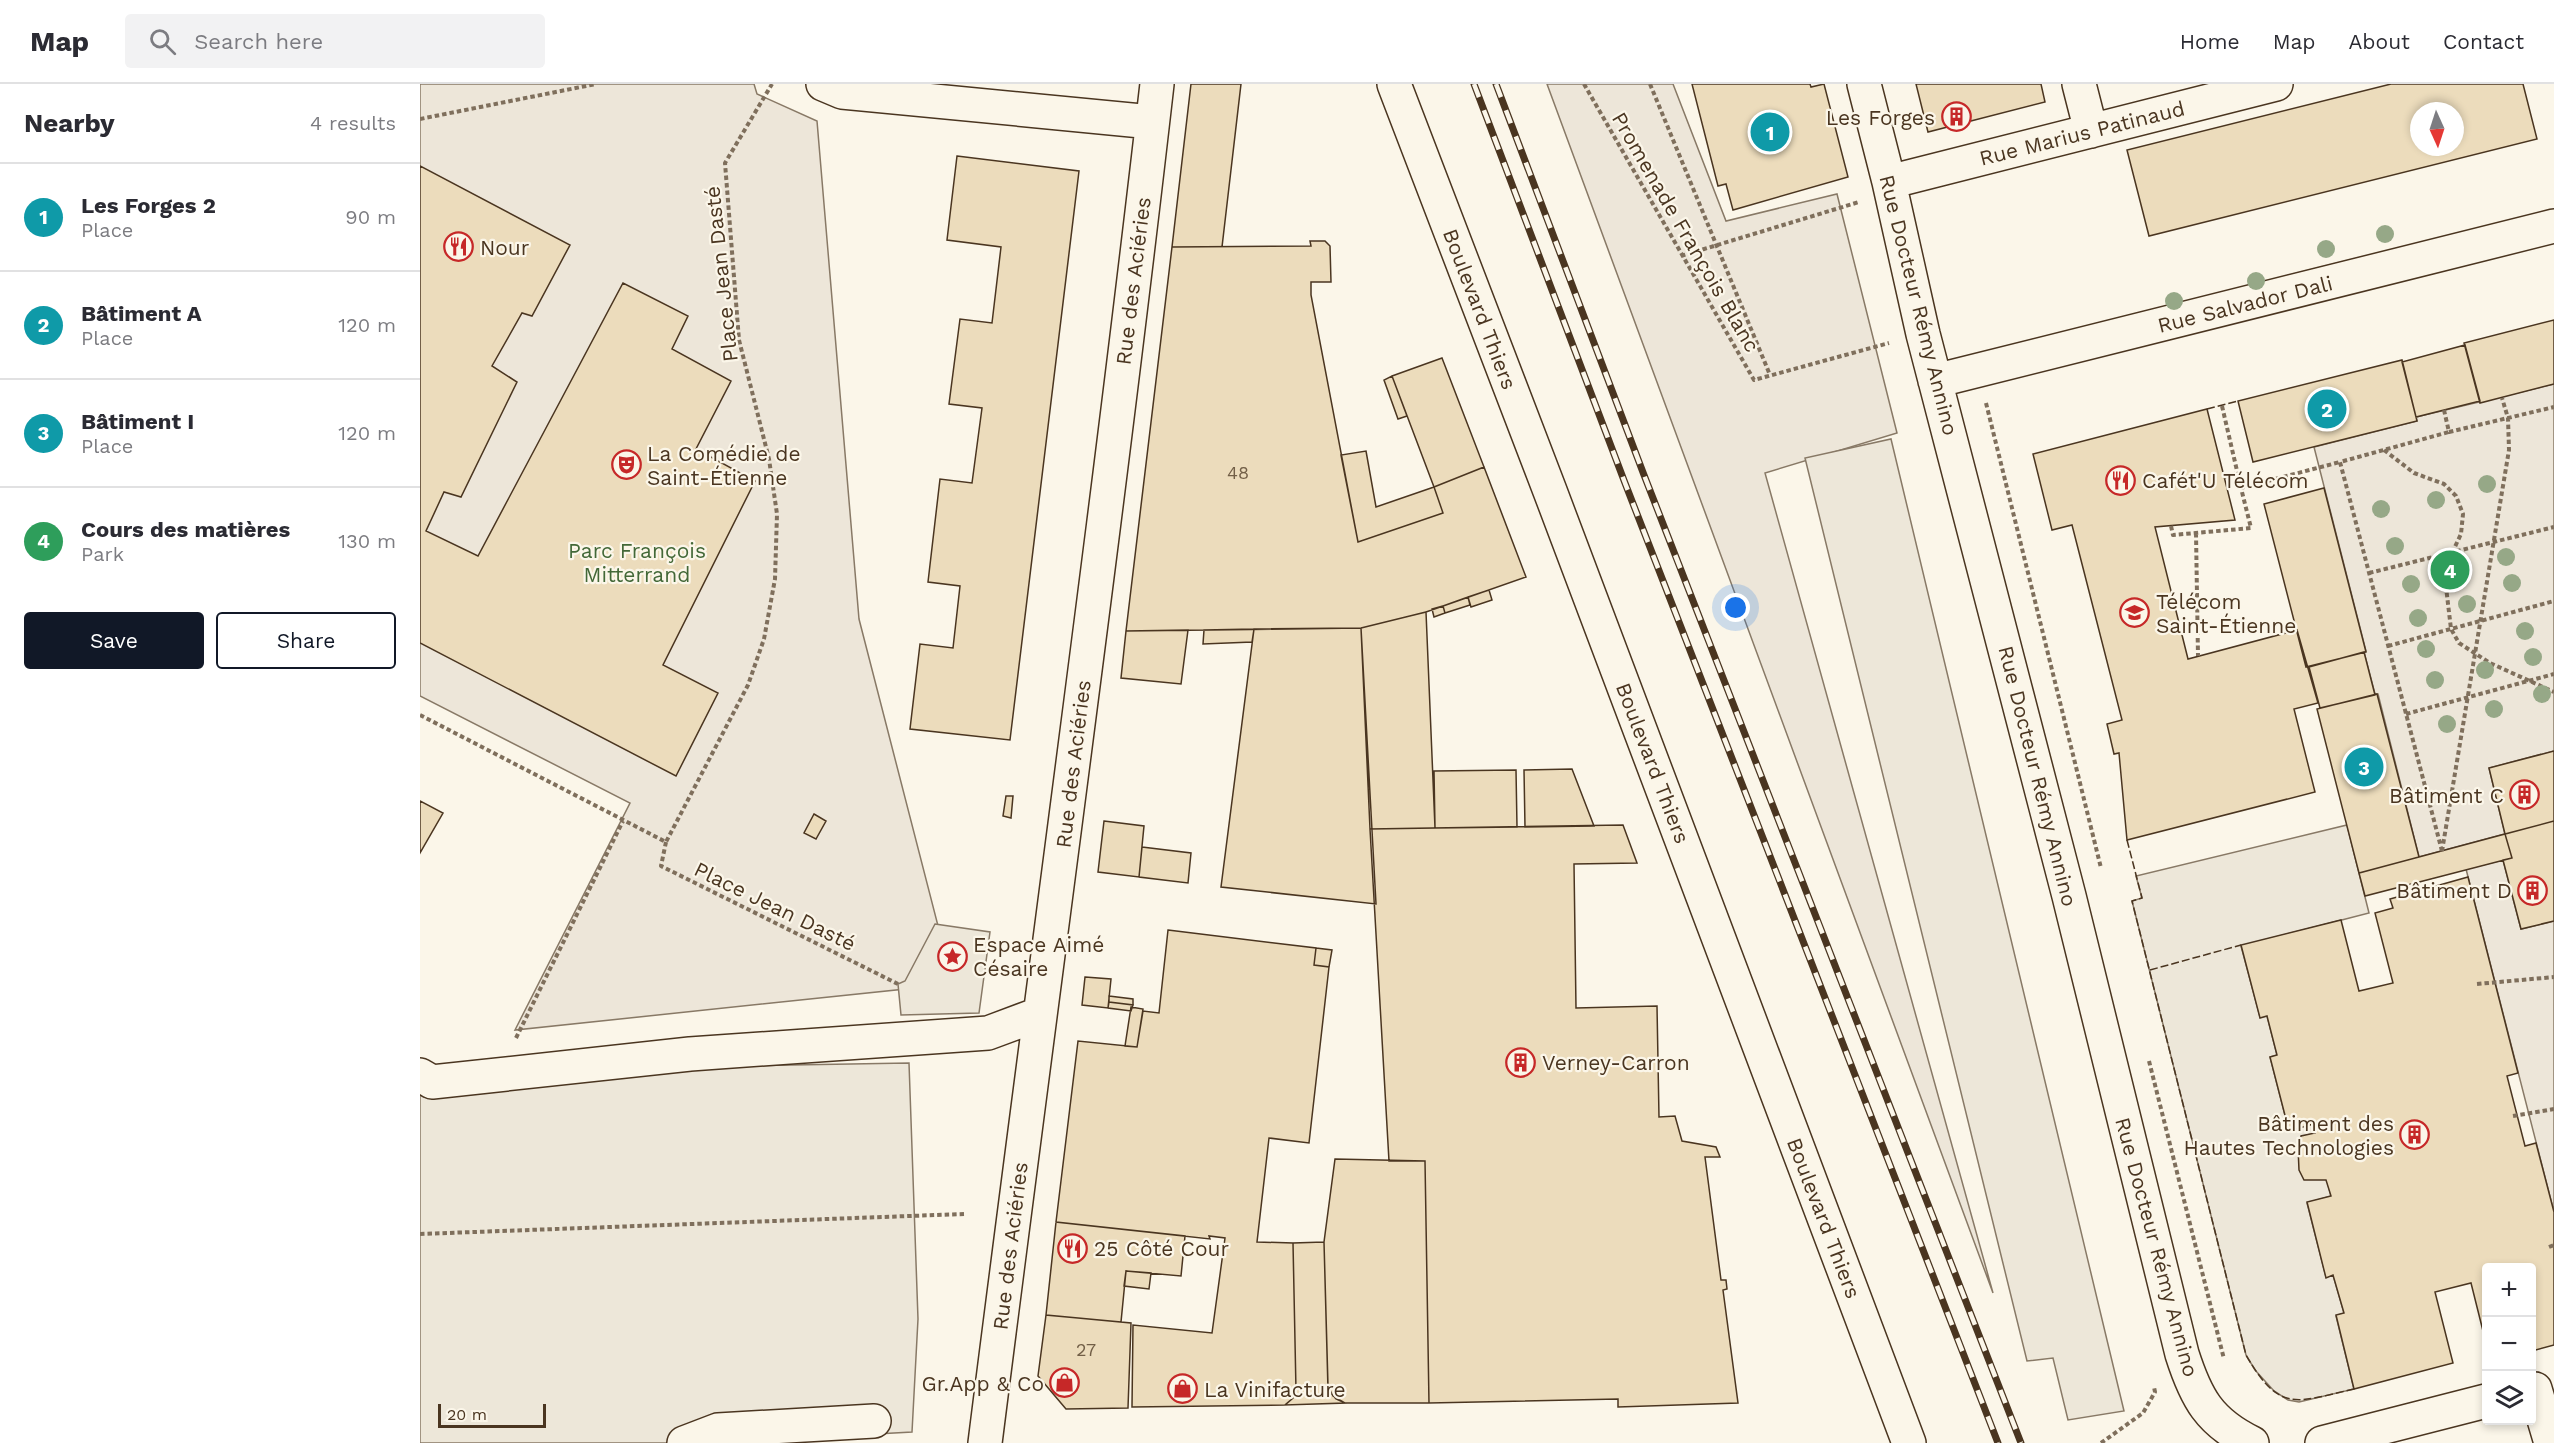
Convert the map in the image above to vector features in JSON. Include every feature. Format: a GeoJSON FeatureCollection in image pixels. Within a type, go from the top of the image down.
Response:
{"type":"FeatureCollection","features":[{"type":"Feature","properties":{"kind":"street"},"geometry":{"type":"LineString","coordinates":[[824,84],[842,92],[1152,122]]}},
{"type":"Feature","properties":{"kind":"street","name":"Rue des Aciéries"},"geometry":{"type":"LineString","coordinates":[[985,1443],[1039,1014],[1071,790],[1157,84]]}},
{"type":"Feature","properties":{"kind":"street","name":"Boulevard Thiers"},"geometry":{"type":"LineString","coordinates":[[1394,84],[1546,480],[1909,1443]]}},
{"type":"Feature","properties":{"kind":"street","name":"Rue Docteur Rémy Annino"},"geometry":{"type":"LineString","coordinates":[[1864,84],[1923,334],[2066,885],[2182,1354],[2192,1384],[2211,1416],[2229,1432],[2252,1443]]}},
{"type":"Feature","properties":{"kind":"street"},"geometry":{"type":"LineString","coordinates":[[2079,84],[2091,131]]}},
{"type":"Feature","properties":{"kind":"street","name":"Rue Marius Patinaud"},"geometry":{"type":"LineString","coordinates":[[1890,187],[2091,131],[2276,84]]}},
{"type":"Feature","properties":{"kind":"street","name":"Rue Salvador Dali"},"geometry":{"type":"LineString","coordinates":[[1935,381],[2554,226]]}},
{"type":"Feature","properties":{"kind":"street"},"geometry":{"type":"LineString","coordinates":[[420,1075],[432,1082],[690,1054],[988,1033],[1039,1014]]}},
{"type":"Feature","properties":{"kind":"street"},"geometry":{"type":"LineString","coordinates":[[2540,1387],[2551,1443]]}},
{"type":"Feature","properties":{"kind":"street"},"geometry":{"type":"LineString","coordinates":[[2322,1443],[2482,1402]]}},
{"type":"Feature","properties":{"kind":"street"},"geometry":{"type":"LineString","coordinates":[[684,1443],[718,1430],[874,1422]]}},
{"type":"Feature","properties":{"kind":"path"},"geometry":{"type":"LineString","coordinates":[[420,119],[596,84]]}},
{"type":"Feature","properties":{"kind":"path","name":"Place Jean Dasté"},"geometry":{"type":"LineString","coordinates":[[772,84],[725,163],[739,340],[769,459],[777,514],[775,579],[764,639],[748,685],[666,842],[661,866],[898,984]]}},
{"type":"Feature","properties":{"kind":"path","name":"Promenade François Blanc"},"geometry":{"type":"LineString","coordinates":[[1584,84],[1754,380],[1770,375]]}},
{"type":"Feature","properties":{"kind":"path"},"geometry":{"type":"LineString","coordinates":[[1650,84],[1770,375],[1923,334]]}},
{"type":"Feature","properties":{"kind":"path"},"geometry":{"type":"LineString","coordinates":[[1681,256],[1890,187]]}},
{"type":"Feature","properties":{"kind":"path"},"geometry":{"type":"LineString","coordinates":[[1978,370],[2103,877]]}},
{"type":"Feature","properties":{"kind":"path"},"geometry":{"type":"LineString","coordinates":[[2340,462],[2442,851],[2509,450],[2508,418],[2502,398]]}},
{"type":"Feature","properties":{"kind":"path"},"geometry":{"type":"LineString","coordinates":[[2171,525],[2173,535],[2251,528],[2222,406]]}},
{"type":"Feature","properties":{"kind":"path"},"geometry":{"type":"LineString","coordinates":[[2241,488],[2554,406]]}},
{"type":"Feature","properties":{"kind":"path"},"geometry":{"type":"LineString","coordinates":[[2444,410],[2449,432]]}},
{"type":"Feature","properties":{"kind":"path"},"geometry":{"type":"LineString","coordinates":[[2384,450],[2414,472],[2444,484],[2456,496],[2463,514],[2461,534],[2452,554],[2446,587],[2451,629],[2459,643],[2476,656],[2554,692]]}},
{"type":"Feature","properties":{"kind":"path"},"geometry":{"type":"LineString","coordinates":[[2224,477],[2238,473]]}},
{"type":"Feature","properties":{"kind":"path"},"geometry":{"type":"LineString","coordinates":[[2369,573],[2554,527]]}},
{"type":"Feature","properties":{"kind":"path"},"geometry":{"type":"LineString","coordinates":[[2196,533],[2198,656]]}},
{"type":"Feature","properties":{"kind":"path"},"geometry":{"type":"LineString","coordinates":[[2388,646],[2554,601]]}},
{"type":"Feature","properties":{"kind":"path"},"geometry":{"type":"LineString","coordinates":[[2406,714],[2554,674]]}},
{"type":"Feature","properties":{"kind":"path"},"geometry":{"type":"LineString","coordinates":[[420,715],[666,842]]}},
{"type":"Feature","properties":{"kind":"path"},"geometry":{"type":"LineString","coordinates":[[498,1075],[622,820]]}},
{"type":"Feature","properties":{"kind":"path"},"geometry":{"type":"LineString","coordinates":[[2477,984],[2554,977]]}},
{"type":"Feature","properties":{"kind":"path"},"geometry":{"type":"LineString","coordinates":[[2146,1049],[2224,1360]]}},
{"type":"Feature","properties":{"kind":"path"},"geometry":{"type":"LineString","coordinates":[[2513,1116],[2554,1108]]}},
{"type":"Feature","properties":{"kind":"path"},"geometry":{"type":"LineString","coordinates":[[420,1234],[964,1214]]}},
{"type":"Feature","properties":{"kind":"path"},"geometry":{"type":"LineString","coordinates":[[2548,1247],[2554,1245]]}},
{"type":"Feature","properties":{"kind":"green space","name":"Parc François Mitterrand"},"geometry":{"type":"Polygon","coordinates":[[[420,84],[754,84],[757,94],[817,121],[859,619],[953,984],[515,1030],[630,803],[420,696],[420,84]]]}},
{"type":"Feature","properties":{"kind":"green space"},"geometry":{"type":"Polygon","coordinates":[[[1547,84],[1673,84],[1726,221],[1837,194],[1897,433],[1765,473],[1993,1293],[1547,84]]]}},
{"type":"Feature","properties":{"kind":"green space"},"geometry":{"type":"Polygon","coordinates":[[[2554,384],[2554,751],[2489,768],[2505,834],[2419,857],[2378,694],[2375,694],[2364,652],[2366,651],[2314,447],[2417,421],[2416,417],[2554,384]]]}},
{"type":"Feature","properties":{"kind":"green space"},"geometry":{"type":"Polygon","coordinates":[[[2503,860],[2521,929],[2554,921],[2554,1212],[2466,869],[2503,860]]]}},
{"type":"Feature","properties":{"kind":"shaded area"},"geometry":{"type":"Polygon","coordinates":[[[1891,439],[2124,1411],[2068,1420],[2053,1358],[2027,1361],[1805,458],[1891,439]]]}},
{"type":"Feature","properties":{"kind":"shaded area"},"geometry":{"type":"Polygon","coordinates":[[[2347,825],[2369,913],[2241,946],[2260,1017],[2267,1016],[2277,1055],[2270,1057],[2289,1131],[2313,1124],[2331,1196],[2307,1203],[2326,1277],[2333,1275],[2344,1313],[2336,1316],[2354,1389],[2299,1402],[2288,1400],[2274,1391],[2255,1370],[2246,1355],[2132,901],[2142,898],[2136,876],[2347,825]]]}},
{"type":"Feature","properties":{"kind":"shaded area","name":"Espace Aimé Césaire"},"geometry":{"type":"Polygon","coordinates":[[[935,924],[990,932],[979,1013],[901,1015],[898,984],[905,981],[935,924]]]}},
{"type":"Feature","properties":{"kind":"shaded area"},"geometry":{"type":"Polygon","coordinates":[[[909,1063],[918,1319],[912,1432],[741,1443],[420,1443],[420,1095],[424,1097],[730,1066],[909,1063]]]}},
{"type":"Feature","properties":{"kind":"building"},"geometry":{"type":"Polygon","coordinates":[[[1191,84],[1241,84],[1222,247],[1172,247],[1191,84]]]}},
{"type":"Feature","properties":{"kind":"building"},"geometry":{"type":"Polygon","coordinates":[[[1692,84],[1810,84],[1811,87],[1824,84],[1848,177],[1733,210],[1726,184],[1718,186],[1692,84]]]}},
{"type":"Feature","properties":{"kind":"building","name":"Les Forges"},"geometry":{"type":"Polygon","coordinates":[[[1916,84],[2041,84],[2045,102],[1928,132],[1916,84]]]}},
{"type":"Feature","properties":{"kind":"building"},"geometry":{"type":"Polygon","coordinates":[[[2391,84],[2523,84],[2537,139],[2149,236],[2127,150],[2391,84]]]}},
{"type":"Feature","properties":{"kind":"building"},"geometry":{"type":"Polygon","coordinates":[[[957,156],[1079,171],[1010,740],[910,729],[920,644],[953,648],[960,586],[928,582],[940,479],[972,483],[982,408],[949,404],[960,319],[992,323],[1001,247],[947,240],[957,156]]]}},
{"type":"Feature","properties":{"kind":"building","name":"La Comédie de Saint-Étienne"},"geometry":{"type":"Polygon","coordinates":[[[420,166],[570,245],[532,316],[522,313],[492,366],[517,382],[461,497],[444,492],[426,531],[478,556],[623,283],[688,316],[672,349],[731,381],[696,449],[755,481],[663,665],[718,693],[676,776],[420,643],[420,166]]]}},
{"type":"Feature","properties":{"kind":"building"},"geometry":{"type":"Polygon","coordinates":[[[1310,241],[1325,241],[1330,246],[1331,282],[1311,282],[1311,295],[1358,542],[1443,513],[1434,487],[1484,467],[1526,577],[1426,612],[1361,628],[1126,631],[1172,247],[1311,246],[1310,241]]]}},
{"type":"Feature","properties":{"kind":"building"},"geometry":{"type":"Polygon","coordinates":[[[2554,320],[2554,384],[2480,403],[2464,343],[2554,320]]]}},
{"type":"Feature","properties":{"kind":"building"},"geometry":{"type":"Polygon","coordinates":[[[2465,345],[2480,401],[2416,417],[2402,362],[2465,345]]]}},
{"type":"Feature","properties":{"kind":"building"},"geometry":{"type":"Polygon","coordinates":[[[1442,358],[1484,467],[1434,487],[1392,376],[1442,358]]]}},
{"type":"Feature","properties":{"kind":"building"},"geometry":{"type":"Polygon","coordinates":[[[2402,360],[2417,421],[2253,462],[2238,401],[2402,360]]]}},
{"type":"Feature","properties":{"kind":"building"},"geometry":{"type":"Polygon","coordinates":[[[1392,376],[1407,416],[1398,419],[1384,380],[1392,376]]]}},
{"type":"Feature","properties":{"kind":"building"},"geometry":{"type":"Polygon","coordinates":[[[2207,409],[2235,520],[2155,527],[2188,659],[2297,630],[2318,703],[2294,709],[2315,792],[2127,840],[2119,753],[2114,754],[2107,724],[2122,720],[2072,525],[2052,530],[2033,454],[2207,409]]]}},
{"type":"Feature","properties":{"kind":"building"},"geometry":{"type":"Polygon","coordinates":[[[1366,451],[1376,507],[1434,487],[1443,513],[1358,542],[1341,455],[1366,451]]]}},
{"type":"Feature","properties":{"kind":"building"},"geometry":{"type":"Polygon","coordinates":[[[2324,488],[2366,652],[2306,667],[2264,504],[2324,488]]]}},
{"type":"Feature","properties":{"kind":"building"},"geometry":{"type":"Polygon","coordinates":[[[1489,590],[1492,600],[1471,607],[1468,597],[1489,590]]]}},
{"type":"Feature","properties":{"kind":"building"},"geometry":{"type":"Polygon","coordinates":[[[1468,597],[1470,605],[1445,613],[1443,606],[1468,597]]]}},
{"type":"Feature","properties":{"kind":"building"},"geometry":{"type":"Polygon","coordinates":[[[1443,606],[1445,613],[1434,617],[1432,609],[1443,606]]]}},
{"type":"Feature","properties":{"kind":"building"},"geometry":{"type":"Polygon","coordinates":[[[1426,612],[1435,828],[1370,829],[1361,628],[1426,612]]]}},
{"type":"Feature","properties":{"kind":"building"},"geometry":{"type":"Polygon","coordinates":[[[1361,628],[1376,904],[1221,887],[1254,629],[1361,628]]]}},
{"type":"Feature","properties":{"kind":"building"},"geometry":{"type":"Polygon","coordinates":[[[1254,629],[1252,642],[1203,644],[1204,630],[1254,629]]]}},
{"type":"Feature","properties":{"kind":"building"},"geometry":{"type":"Polygon","coordinates":[[[1188,630],[1181,684],[1121,678],[1126,631],[1188,630]]]}},
{"type":"Feature","properties":{"kind":"building"},"geometry":{"type":"Polygon","coordinates":[[[2364,652],[2375,695],[2320,708],[2309,667],[2364,652]]]}},
{"type":"Feature","properties":{"kind":"building"},"geometry":{"type":"Polygon","coordinates":[[[2377,694],[2419,857],[2359,873],[2317,709],[2377,694]]]}},
{"type":"Feature","properties":{"kind":"building","name":"Bâtiment C"},"geometry":{"type":"Polygon","coordinates":[[[2554,751],[2554,821],[2505,834],[2489,768],[2554,751]]]}},
{"type":"Feature","properties":{"kind":"building"},"geometry":{"type":"Polygon","coordinates":[[[1572,769],[1594,826],[1525,827],[1524,770],[1572,769]]]}},
{"type":"Feature","properties":{"kind":"building"},"geometry":{"type":"Polygon","coordinates":[[[1516,770],[1517,827],[1435,828],[1434,771],[1516,770]]]}},
{"type":"Feature","properties":{"kind":"building"},"geometry":{"type":"Polygon","coordinates":[[[1006,796],[1013,796],[1011,818],[1003,816],[1006,796]]]}},
{"type":"Feature","properties":{"kind":"building"},"geometry":{"type":"Polygon","coordinates":[[[420,801],[443,813],[420,853],[420,801]]]}},
{"type":"Feature","properties":{"kind":"building"},"geometry":{"type":"Polygon","coordinates":[[[814,814],[826,821],[816,839],[804,833],[814,814]]]}},
{"type":"Feature","properties":{"kind":"building"},"geometry":{"type":"Polygon","coordinates":[[[1104,821],[1144,826],[1139,877],[1098,872],[1104,821]]]}},
{"type":"Feature","properties":{"kind":"building","name":"Bâtiment D"},"geometry":{"type":"Polygon","coordinates":[[[2554,821],[2554,921],[2521,929],[2503,860],[2512,858],[2505,834],[2554,821]]]}},
{"type":"Feature","properties":{"kind":"building","name":"Verney-Carron"},"geometry":{"type":"Polygon","coordinates":[[[1623,825],[1637,863],[1574,864],[1576,1008],[1657,1006],[1659,1117],[1675,1116],[1682,1141],[1716,1147],[1720,1157],[1705,1157],[1721,1280],[1726,1280],[1727,1289],[1723,1290],[1738,1403],[1618,1407],[1618,1399],[1429,1403],[1425,1161],[1389,1161],[1370,829],[1623,825]]]}},
{"type":"Feature","properties":{"kind":"building"},"geometry":{"type":"Polygon","coordinates":[[[2505,834],[2512,858],[2365,896],[2359,873],[2505,834]]]}},
{"type":"Feature","properties":{"kind":"building"},"geometry":{"type":"Polygon","coordinates":[[[1142,847],[1191,853],[1188,883],[1139,877],[1142,847]]]}},
{"type":"Feature","properties":{"kind":"building","name":"Bâtiment des Hautes Technologies"},"geometry":{"type":"Polygon","coordinates":[[[2468,877],[2518,1073],[2507,1076],[2525,1146],[2536,1143],[2554,1212],[2554,1345],[2536,1350],[2536,1263],[2482,1263],[2482,1327],[2471,1283],[2435,1292],[2453,1363],[2354,1389],[2336,1315],[2344,1313],[2333,1275],[2326,1278],[2307,1202],[2331,1196],[2326,1180],[2304,1180],[2299,1170],[2298,1147],[2301,1136],[2315,1133],[2313,1124],[2289,1131],[2270,1057],[2277,1055],[2267,1016],[2260,1018],[2241,945],[2341,920],[2359,991],[2393,983],[2375,913],[2393,908],[2390,899],[2468,877]]]}},
{"type":"Feature","properties":{"kind":"building"},"geometry":{"type":"Polygon","coordinates":[[[1168,930],[1316,948],[1314,965],[1329,967],[1309,1143],[1269,1138],[1257,1242],[1293,1243],[1296,1390],[1293,1398],[1285,1405],[1132,1407],[1133,1325],[1212,1333],[1225,1238],[1209,1236],[1210,1239],[1056,1222],[1078,1041],[1137,1047],[1143,1011],[1159,1013],[1168,930]]]}},
{"type":"Feature","properties":{"kind":"building"},"geometry":{"type":"Polygon","coordinates":[[[1316,948],[1332,950],[1329,967],[1314,965],[1316,948]]]}},
{"type":"Feature","properties":{"kind":"building"},"geometry":{"type":"Polygon","coordinates":[[[1085,977],[1111,979],[1108,1008],[1082,1005],[1085,977]]]}},
{"type":"Feature","properties":{"kind":"building"},"geometry":{"type":"Polygon","coordinates":[[[1109,996],[1133,999],[1133,1005],[1109,1002],[1109,996]]]}},
{"type":"Feature","properties":{"kind":"building"},"geometry":{"type":"Polygon","coordinates":[[[1109,1002],[1133,1005],[1131,1011],[1108,1008],[1109,1002]]]}},
{"type":"Feature","properties":{"kind":"building"},"geometry":{"type":"Polygon","coordinates":[[[1131,1007],[1143,1009],[1137,1047],[1125,1046],[1131,1007]]]}},
{"type":"Feature","properties":{"kind":"building"},"geometry":{"type":"Polygon","coordinates":[[[1335,1159],[1425,1161],[1429,1403],[1345,1403],[1336,1399],[1328,1390],[1324,1242],[1335,1159]]]}},
{"type":"Feature","properties":{"kind":"building"},"geometry":{"type":"Polygon","coordinates":[[[1056,1222],[1185,1236],[1181,1276],[1126,1271],[1121,1322],[1046,1315],[1056,1222]]]}},
{"type":"Feature","properties":{"kind":"building"},"geometry":{"type":"Polygon","coordinates":[[[1324,1242],[1328,1386],[1333,1396],[1345,1403],[1285,1405],[1293,1398],[1296,1390],[1293,1243],[1324,1242]]]}},
{"type":"Feature","properties":{"kind":"building"},"geometry":{"type":"Polygon","coordinates":[[[1126,1271],[1151,1273],[1149,1289],[1124,1286],[1126,1271]]]}},
{"type":"Feature","properties":{"kind":"building"},"geometry":{"type":"Polygon","coordinates":[[[1046,1315],[1131,1323],[1128,1408],[1066,1409],[1038,1376],[1046,1315]]]}},
{"type":"Feature","properties":{"kind":"railway"},"geometry":{"type":"LineString","coordinates":[[1474,84],[1625,483],[1998,1443]]}},
{"type":"Feature","properties":{"kind":"railway"},"geometry":{"type":"LineString","coordinates":[[1496,84],[1644,475],[2021,1443]]}},
{"type":"Feature","properties":{"kind":"fence"},"geometry":{"type":"LineString","coordinates":[[2207,409],[2238,401]]}},
{"type":"Feature","properties":{"kind":"fence"},"geometry":{"type":"LineString","coordinates":[[2127,840],[2142,898],[2132,901],[2246,1355],[2269,1387],[2291,1399],[2303,1400],[2354,1389]]}},
{"type":"Feature","properties":{"kind":"fence"},"geometry":{"type":"LineString","coordinates":[[2150,970],[2241,945]]}},
{"type":"Feature","properties":{"kind":"place","name":"Les Forges"},"geometry":{"type":"Point","coordinates":[1956,117]}},
{"type":"Feature","properties":{"kind":"place","name":"Les Forges 2"},"geometry":{"type":"Point","coordinates":[1770,132]}},
{"type":"Feature","properties":{"kind":"place","name":"Nour"},"geometry":{"type":"Point","coordinates":[459,247]}},
{"type":"Feature","properties":{"kind":"place","name":"Bâtiment A"},"geometry":{"type":"Point","coordinates":[2327,409]}},
{"type":"Feature","properties":{"kind":"place","name":"La Comédie de Saint-Étienne"},"geometry":{"type":"Point","coordinates":[626,465]}},
{"type":"Feature","properties":{"kind":"place","name":"Cafét'U Télécom"},"geometry":{"type":"Point","coordinates":[2121,480]}},
{"type":"Feature","properties":{"kind":"place","name":"Cours des matières"},"geometry":{"type":"Point","coordinates":[2450,570]}},
{"type":"Feature","properties":{"kind":"place","name":"Télécom Saint-Étienne"},"geometry":{"type":"Point","coordinates":[2135,613]}},
{"type":"Feature","properties":{"kind":"place","name":"Bâtiment I"},"geometry":{"type":"Point","coordinates":[2364,767]}},
{"type":"Feature","properties":{"kind":"place","name":"Bâtiment C"},"geometry":{"type":"Point","coordinates":[2525,795]}},
{"type":"Feature","properties":{"kind":"place","name":"Bâtiment D"},"geometry":{"type":"Point","coordinates":[2533,890]}},
{"type":"Feature","properties":{"kind":"place","name":"Espace Aimé Césaire"},"geometry":{"type":"Point","coordinates":[952,956]}},
{"type":"Feature","properties":{"kind":"place","name":"Verney-Carron"},"geometry":{"type":"Point","coordinates":[1521,1062]}},
{"type":"Feature","properties":{"kind":"place","name":"Bâtiment des Hautes Technologies"},"geometry":{"type":"Point","coordinates":[2415,1135]}},
{"type":"Feature","properties":{"kind":"place","name":"25 Côté Cour"},"geometry":{"type":"Point","coordinates":[1073,1248]}},
{"type":"Feature","properties":{"kind":"place","name":"Gr.App & Co"},"geometry":{"type":"Point","coordinates":[1065,1383]}},
{"type":"Feature","properties":{"kind":"place","name":"La Vinifacture"},"geometry":{"type":"Point","coordinates":[1183,1389]}}]}
